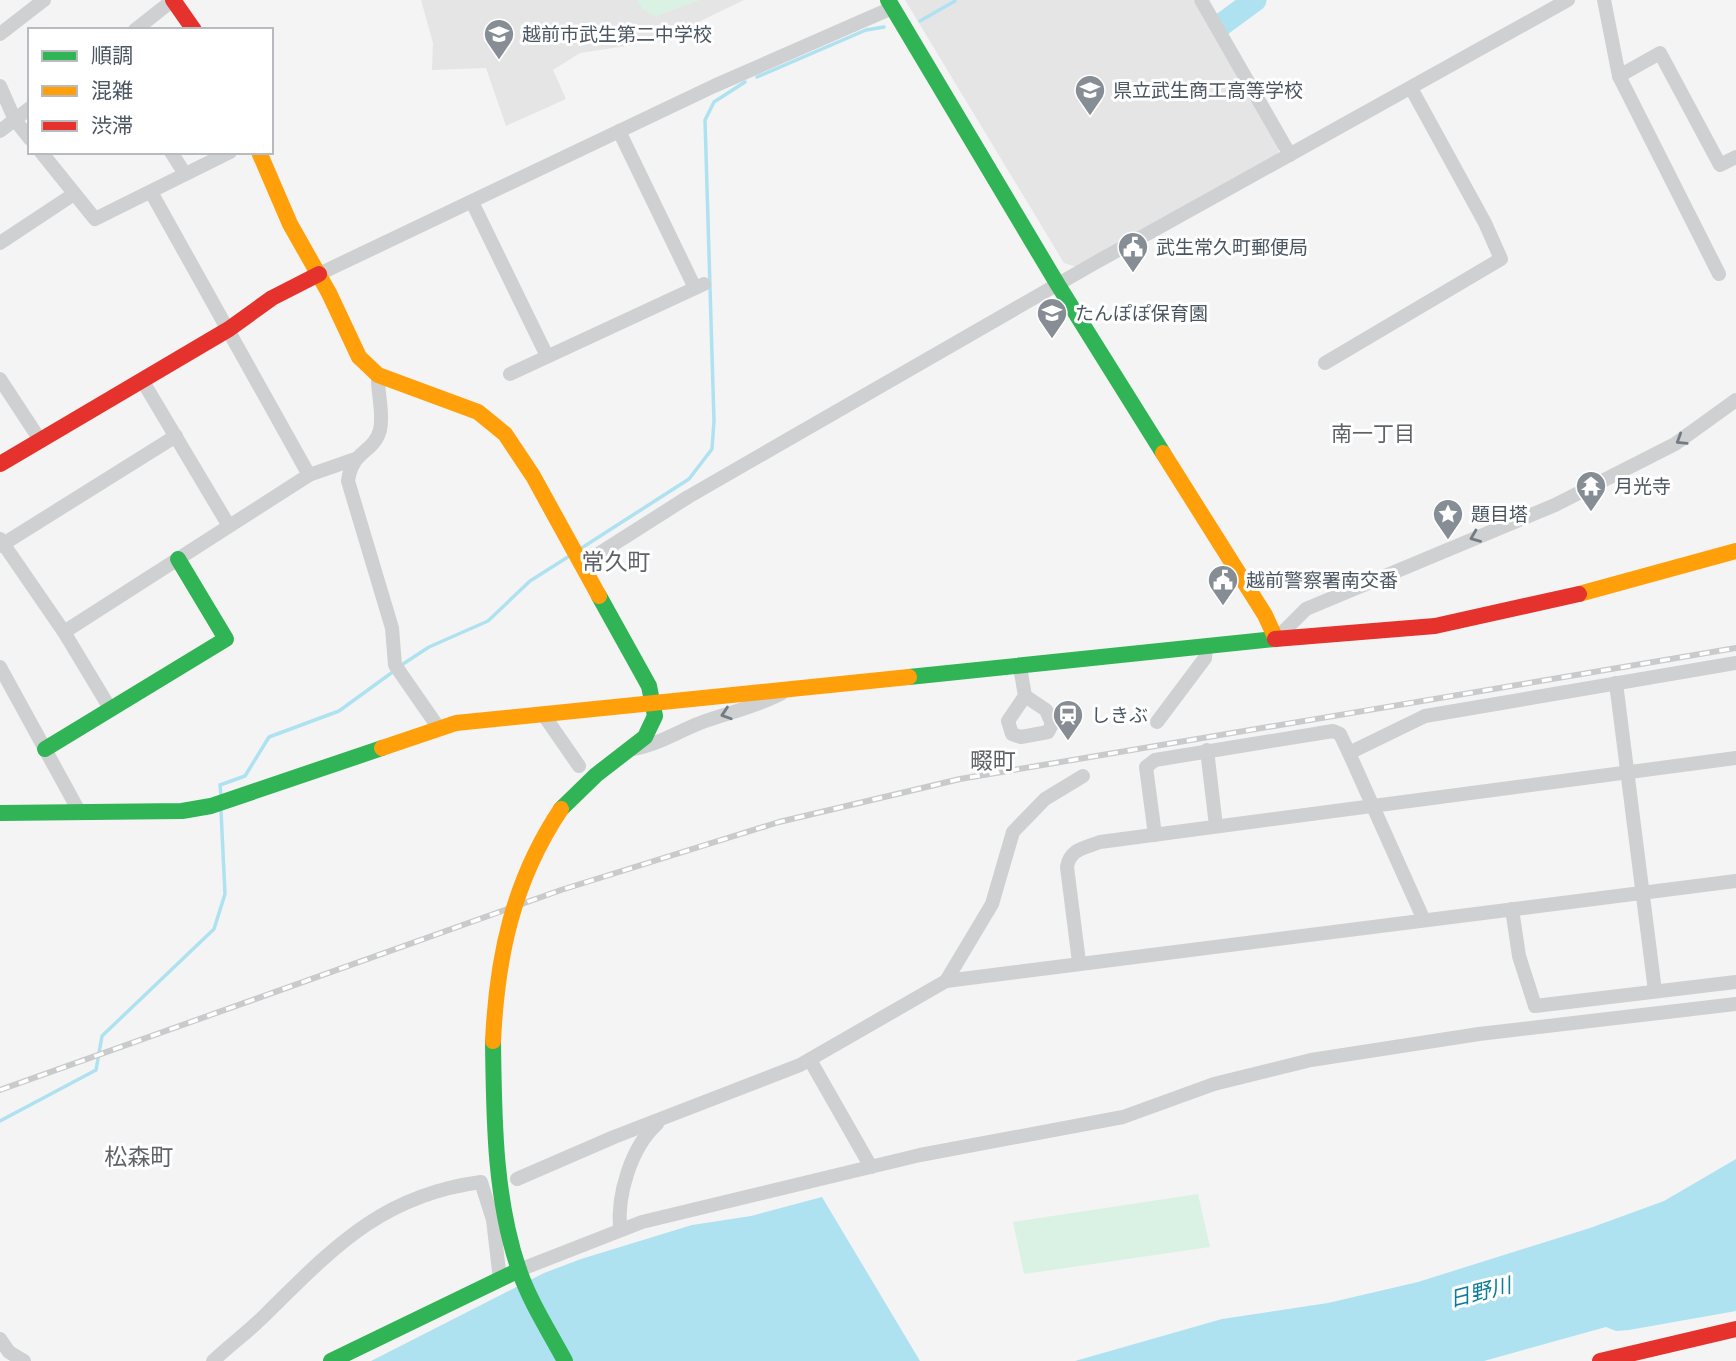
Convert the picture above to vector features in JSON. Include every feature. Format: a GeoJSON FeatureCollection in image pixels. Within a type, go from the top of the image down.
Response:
{"type":"FeatureCollection","features":[{"type":"Feature","properties":{"kind":"street"},"geometry":{"type":"LineString","coordinates":[[0,34],[44,0]]}},
{"type":"Feature","properties":{"kind":"street"},"geometry":{"type":"LineString","coordinates":[[136,28],[173,0],[193,28]]}},
{"type":"Feature","properties":{"kind":"street"},"geometry":{"type":"LineString","coordinates":[[1201,0],[1290,155]]}},
{"type":"Feature","properties":{"kind":"street"},"geometry":{"type":"LineString","coordinates":[[580,562],[1058,285],[1568,0]]}},
{"type":"Feature","properties":{"kind":"street"},"geometry":{"type":"LineString","coordinates":[[1604,0],[1619,76],[1719,274]]}},
{"type":"Feature","properties":{"kind":"street"},"geometry":{"type":"LineString","coordinates":[[0,464],[229,328],[240,317],[284,290],[890,4],[1058,285],[1265,615],[1276,639]]}},
{"type":"Feature","properties":{"kind":"street"},"geometry":{"type":"LineString","coordinates":[[1619,76],[1660,52],[1720,165],[1736,157]]}},
{"type":"Feature","properties":{"kind":"street"},"geometry":{"type":"LineString","coordinates":[[0,86],[15,120],[28,136]]}},
{"type":"Feature","properties":{"kind":"street"},"geometry":{"type":"LineString","coordinates":[[1325,363],[1501,259],[1485,223],[1411,88]]}},
{"type":"Feature","properties":{"kind":"street"},"geometry":{"type":"LineString","coordinates":[[0,131],[28,110]]}},
{"type":"Feature","properties":{"kind":"street"},"geometry":{"type":"LineString","coordinates":[[510,374],[700,286],[619,131]]}},
{"type":"Feature","properties":{"kind":"street"},"geometry":{"type":"LineString","coordinates":[[43,154],[94,219],[226,154]]}},
{"type":"Feature","properties":{"kind":"street"},"geometry":{"type":"LineString","coordinates":[[172,154],[185,174]]}},
{"type":"Feature","properties":{"kind":"street"},"geometry":{"type":"LineString","coordinates":[[260,154],[290,224],[319,274],[359,357],[378,375],[478,411],[505,434],[533,476],[645,679],[655,703],[653,726],[633,749],[601,771],[561,809],[530,856],[510,908],[499,954],[493,1041],[502,1191],[521,1274],[565,1361]]}},
{"type":"Feature","properties":{"kind":"street"},"geometry":{"type":"LineString","coordinates":[[151,191],[309,475]]}},
{"type":"Feature","properties":{"kind":"street"},"geometry":{"type":"LineString","coordinates":[[0,243],[74,194]]}},
{"type":"Feature","properties":{"kind":"street"},"geometry":{"type":"LineString","coordinates":[[472,202],[548,356]]}},
{"type":"Feature","properties":{"kind":"street"},"geometry":{"type":"LineString","coordinates":[[64,632],[309,475],[355,459],[373,444],[380,430],[378,375]]}},
{"type":"Feature","properties":{"kind":"street"},"geometry":{"type":"LineString","coordinates":[[0,379],[40,440]]}},
{"type":"Feature","properties":{"kind":"street"},"geometry":{"type":"LineString","coordinates":[[142,380],[229,526]]}},
{"type":"Feature","properties":{"kind":"street"},"geometry":{"type":"LineString","coordinates":[[1276,639],[1306,609],[1555,505],[1675,444],[1736,400]]}},
{"type":"Feature","properties":{"kind":"street"},"geometry":{"type":"LineString","coordinates":[[111,710],[64,632],[1,542],[176,436]]}},
{"type":"Feature","properties":{"kind":"street"},"geometry":{"type":"LineString","coordinates":[[355,459],[348,481],[392,628],[395,665],[438,727]]}},
{"type":"Feature","properties":{"kind":"street"},"geometry":{"type":"LineString","coordinates":[[0,813],[182,811],[213,806],[438,727],[543,713],[1020,667],[1276,639],[1435,626],[1555,600],[1736,551]]}},
{"type":"Feature","properties":{"kind":"street"},"geometry":{"type":"LineString","coordinates":[[45,749],[226,639],[178,559]]}},
{"type":"Feature","properties":{"kind":"street"},"geometry":{"type":"LineString","coordinates":[[1157,722],[1205,658],[1206,647]]}},
{"type":"Feature","properties":{"kind":"street"},"geometry":{"type":"LineString","coordinates":[[1349,753],[1425,716],[1736,663]]}},
{"type":"Feature","properties":{"kind":"street"},"geometry":{"type":"LineString","coordinates":[[0,667],[80,813]]}},
{"type":"Feature","properties":{"kind":"street"},"geometry":{"type":"LineString","coordinates":[[1020,667],[1025,696]]}},
{"type":"Feature","properties":{"kind":"street"},"geometry":{"type":"LineString","coordinates":[[1616,683],[1655,991]]}},
{"type":"Feature","properties":{"kind":"street"},"geometry":{"type":"LineString","coordinates":[[633,749],[650,746],[700,723],[767,701],[789,689]]}},
{"type":"Feature","properties":{"kind":"street"},"geometry":{"type":"LineString","coordinates":[[543,713],[579,766]]}},
{"type":"Feature","properties":{"kind":"street"},"geometry":{"type":"LineString","coordinates":[[1155,835],[1146,767],[1155,760],[1333,731],[1340,734],[1423,918]]}},
{"type":"Feature","properties":{"kind":"street"},"geometry":{"type":"LineString","coordinates":[[1207,750],[1216,826]]}},
{"type":"Feature","properties":{"kind":"street"},"geometry":{"type":"LineString","coordinates":[[1079,962],[1067,867],[1069,858],[1075,851],[1100,842],[1736,758]]}},
{"type":"Feature","properties":{"kind":"street"},"geometry":{"type":"LineString","coordinates":[[946,981],[992,904],[1013,832],[1045,799],[1083,776]]}},
{"type":"Feature","properties":{"kind":"street"},"geometry":{"type":"LineString","coordinates":[[517,1179],[810,1060],[946,981],[1423,918],[1736,881]]}},
{"type":"Feature","properties":{"kind":"street"},"geometry":{"type":"LineString","coordinates":[[1512,909],[1519,956],[1535,1006],[1736,982]]}},
{"type":"Feature","properties":{"kind":"street"},"geometry":{"type":"LineString","coordinates":[[331,1361],[500,1279],[521,1274],[620,1229],[964,1146],[1123,1117],[1224,1081],[1311,1060],[1504,1030],[1736,1004]]}},
{"type":"Feature","properties":{"kind":"street"},"geometry":{"type":"LineString","coordinates":[[810,1060],[871,1167]]}},
{"type":"Feature","properties":{"kind":"street"},"geometry":{"type":"LineString","coordinates":[[620,1229],[618,1207],[637,1153],[646,1133],[663,1118]]}},
{"type":"Feature","properties":{"kind":"street"},"geometry":{"type":"LineString","coordinates":[[213,1361],[269,1312],[340,1241],[397,1207],[454,1186],[481,1182],[493,1220],[500,1279]]}},
{"type":"Feature","properties":{"kind":"street"},"geometry":{"type":"LineString","coordinates":[[1600,1361],[1736,1329]]}},
{"type":"Feature","properties":{"kind":"street"},"geometry":{"type":"LineString","coordinates":[[0,1339],[4,1354],[24,1361]]}},
{"type":"Feature","properties":{"kind":"shaded area","name":"越前市武生第二中学校"},"geometry":{"type":"Polygon","coordinates":[[[421,0],[744,0],[659,41],[580,53],[553,70],[566,99],[506,126],[486,68],[432,70],[433,43],[421,0]]]}},
{"type":"Feature","properties":{"kind":"shaded area"},"geometry":{"type":"Polygon","coordinates":[[[905,0],[1193,0],[1279,148],[1278,154],[1076,267],[1064,263],[905,0]]]}},
{"type":"Feature","properties":{"kind":"green space"},"geometry":{"type":"Polygon","coordinates":[[[637,0],[700,0],[656,16],[643,10],[637,0]]]}},
{"type":"Feature","properties":{"kind":"green space"},"geometry":{"type":"Polygon","coordinates":[[[1198,1194],[1210,1247],[1024,1274],[1013,1222],[1198,1194]]]}},
{"type":"Feature","properties":{"kind":"water","name":"日野川"},"geometry":{"type":"Polygon","coordinates":[[[1736,1159],[1736,1311],[1629,1330],[1616,1331],[1606,1327],[1484,1361],[1075,1361],[1222,1319],[1328,1303],[1418,1282],[1590,1228],[1664,1201],[1736,1159]]]}},
{"type":"Feature","properties":{"kind":"water"},"geometry":{"type":"Polygon","coordinates":[[[822,1197],[920,1361],[371,1361],[544,1273],[581,1259],[692,1225],[751,1216],[822,1197]]]}},
{"type":"Feature","properties":{"kind":"waterway"},"geometry":{"type":"LineString","coordinates":[[1221,25],[1255,0]]}},
{"type":"Feature","properties":{"kind":"waterway"},"geometry":{"type":"LineString","coordinates":[[920,21],[955,1]]}},
{"type":"Feature","properties":{"kind":"waterway"},"geometry":{"type":"LineString","coordinates":[[757,77],[866,30],[884,27]]}},
{"type":"Feature","properties":{"kind":"waterway"},"geometry":{"type":"LineString","coordinates":[[580,549],[689,479],[712,449],[714,421],[705,120],[714,102],[745,82]]}},
{"type":"Feature","properties":{"kind":"waterway"},"geometry":{"type":"LineString","coordinates":[[400,666],[429,647],[488,621],[530,581],[571,555]]}},
{"type":"Feature","properties":{"kind":"waterway"},"geometry":{"type":"LineString","coordinates":[[221,796],[220,785],[245,776],[269,737],[339,711],[394,671]]}},
{"type":"Feature","properties":{"kind":"waterway"},"geometry":{"type":"LineString","coordinates":[[0,1121],[96,1070],[102,1036],[214,929],[225,894],[221,811]]}},
{"type":"Feature","properties":{"kind":"railway"},"geometry":{"type":"LineString","coordinates":[[0,1090],[561,890],[779,822],[960,779],[1736,648]]}},
{"type":"Feature","properties":{"kind":"traffic: fast"},"geometry":{"type":"LineString","coordinates":[[888,0],[1058,285],[1163,453]]}},
{"type":"Feature","properties":{"kind":"traffic: fast"},"geometry":{"type":"LineString","coordinates":[[45,749],[226,639],[178,559]]}},
{"type":"Feature","properties":{"kind":"traffic: fast"},"geometry":{"type":"LineString","coordinates":[[561,809],[596,775],[645,737],[655,716],[649,686],[599,596]]}},
{"type":"Feature","properties":{"kind":"traffic: fast"},"geometry":{"type":"LineString","coordinates":[[909,677],[1275,639]]}},
{"type":"Feature","properties":{"kind":"traffic: fast"},"geometry":{"type":"LineString","coordinates":[[0,813],[182,811],[211,806],[382,748]]}},
{"type":"Feature","properties":{"kind":"traffic: fast"},"geometry":{"type":"LineString","coordinates":[[493,1041],[497,1157],[511,1242],[529,1293],[565,1361]]}},
{"type":"Feature","properties":{"kind":"traffic: fast"},"geometry":{"type":"LineString","coordinates":[[331,1361],[519,1270]]}},
{"type":"Feature","properties":{"kind":"traffic: slow"},"geometry":{"type":"LineString","coordinates":[[260,154],[290,224],[329,293],[359,357],[378,375],[478,412],[505,434],[533,476],[599,596]]}},
{"type":"Feature","properties":{"kind":"traffic: slow"},"geometry":{"type":"LineString","coordinates":[[1163,453],[1265,615],[1276,639]]}},
{"type":"Feature","properties":{"kind":"traffic: slow"},"geometry":{"type":"LineString","coordinates":[[1579,594],[1736,551]]}},
{"type":"Feature","properties":{"kind":"traffic: slow"},"geometry":{"type":"LineString","coordinates":[[382,748],[456,723],[909,677]]}},
{"type":"Feature","properties":{"kind":"traffic: slow"},"geometry":{"type":"LineString","coordinates":[[493,1041],[499,979],[510,920],[531,864],[561,809]]}},
{"type":"Feature","properties":{"kind":"traffic: jam"},"geometry":{"type":"LineString","coordinates":[[173,0],[193,28]]}},
{"type":"Feature","properties":{"kind":"traffic: jam"},"geometry":{"type":"LineString","coordinates":[[0,464],[229,329],[272,298],[319,274]]}},
{"type":"Feature","properties":{"kind":"traffic: jam"},"geometry":{"type":"LineString","coordinates":[[1275,639],[1435,626],[1579,594]]}},
{"type":"Feature","properties":{"kind":"traffic: jam"},"geometry":{"type":"LineString","coordinates":[[1600,1361],[1736,1329]]}},
{"type":"Feature","properties":{"kind":"place","name":"越前市武生第二中学校"},"geometry":{"type":"Point","coordinates":[499,61]}},
{"type":"Feature","properties":{"kind":"place","name":"県立武生商工高等学校"},"geometry":{"type":"Point","coordinates":[1090,117]}},
{"type":"Feature","properties":{"kind":"place","name":"武生常久町郵便局"},"geometry":{"type":"Point","coordinates":[1133,274]}},
{"type":"Feature","properties":{"kind":"place","name":"たんぽぽ保育園"},"geometry":{"type":"Point","coordinates":[1052,340]}},
{"type":"Feature","properties":{"kind":"place","name":"月光寺"},"geometry":{"type":"Point","coordinates":[1591,513]}},
{"type":"Feature","properties":{"kind":"place","name":"題目塔"},"geometry":{"type":"Point","coordinates":[1448,541]}},
{"type":"Feature","properties":{"kind":"place","name":"越前警察署南交番"},"geometry":{"type":"Point","coordinates":[1223,607]}},
{"type":"Feature","properties":{"kind":"place","name":"しきぶ"},"geometry":{"type":"Point","coordinates":[1068,742]}},
{"type":"Feature","properties":{"kind":"district","name":"南一丁目"},"geometry":{"type":"Point","coordinates":[1373,433]}},
{"type":"Feature","properties":{"kind":"district","name":"常久町"},"geometry":{"type":"Point","coordinates":[616,561]}},
{"type":"Feature","properties":{"kind":"district","name":"畷町"},"geometry":{"type":"Point","coordinates":[993,760]}},
{"type":"Feature","properties":{"kind":"district","name":"松森町"},"geometry":{"type":"Point","coordinates":[139,1156]}}]}
